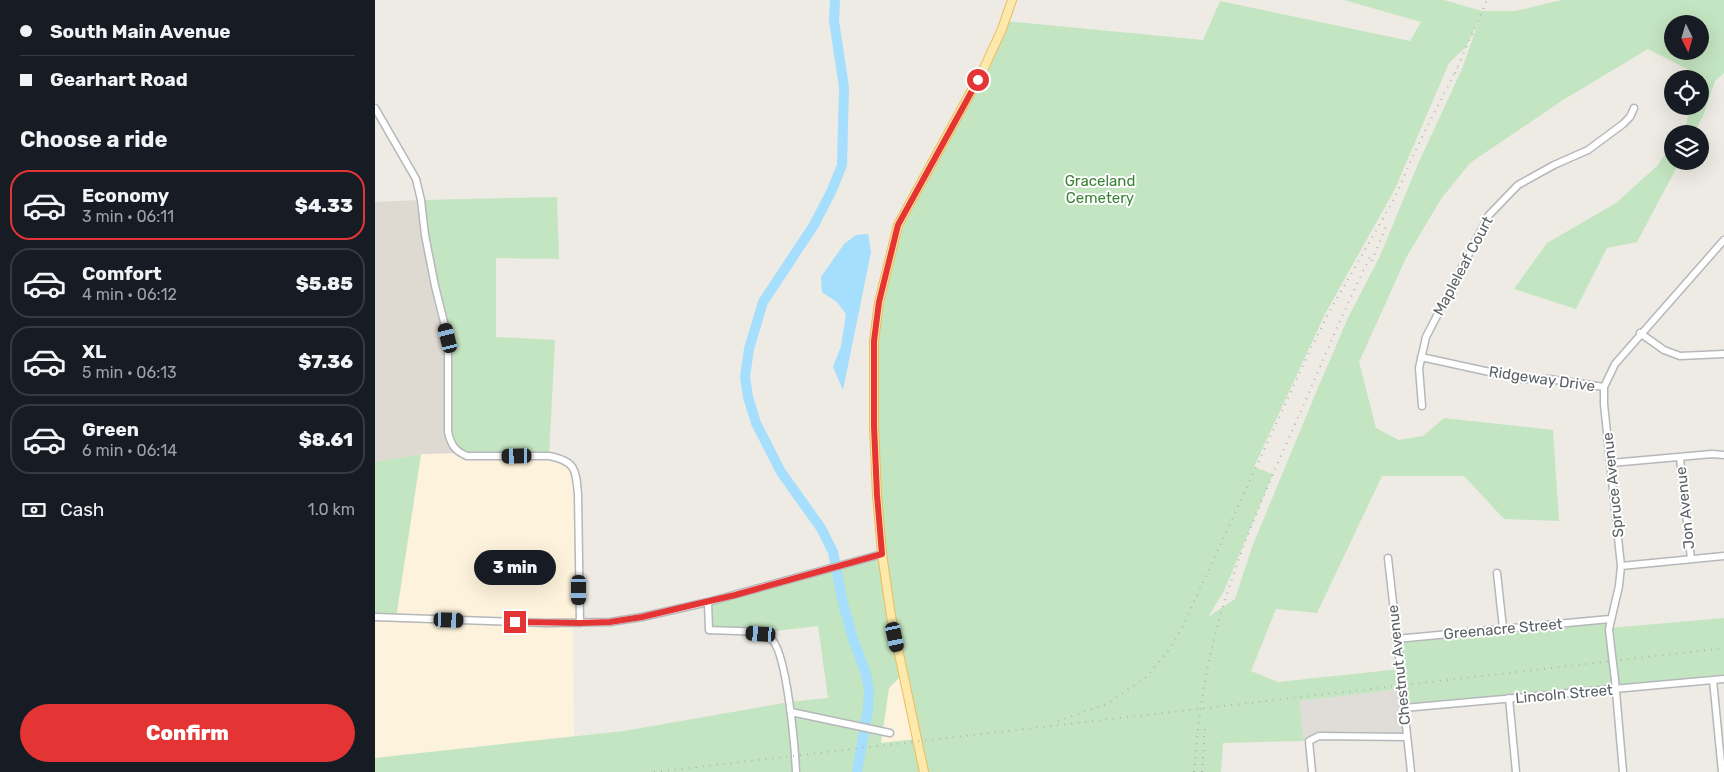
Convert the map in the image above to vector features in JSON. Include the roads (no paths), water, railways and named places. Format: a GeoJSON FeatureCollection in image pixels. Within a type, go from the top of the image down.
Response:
{"type":"FeatureCollection","features":[{"type":"Feature","properties":{"kind":"main road"},"geometry":{"type":"LineString","coordinates":[[924,772],[891,616],[882,554],[877,495],[874,418],[874,341],[879,302],[898,225],[984,68],[1002,29],[1012,0]]}},
{"type":"Feature","properties":{"kind":"street"},"geometry":{"type":"LineString","coordinates":[[375,108],[416,179],[421,200],[435,286],[448,338],[448,432],[450,442],[459,453],[467,456],[549,456],[562,458],[574,468],[577,477],[578,495],[580,623]]}},
{"type":"Feature","properties":{"kind":"street","name":"Mapleleaf Court"},"geometry":{"type":"LineString","coordinates":[[1422,406],[1419,368],[1426,337],[1489,215],[1518,185],[1554,165],[1588,150],[1623,124],[1635,108]]}},
{"type":"Feature","properties":{"kind":"street","name":"Spruce Avenue"},"geometry":{"type":"LineString","coordinates":[[1623,772],[1609,628],[1619,586],[1621,566],[1604,404],[1604,388],[1615,364],[1640,333],[1724,240]]}},
{"type":"Feature","properties":{"kind":"street"},"geometry":{"type":"LineString","coordinates":[[1640,333],[1664,350],[1680,356],[1724,354]]}},
{"type":"Feature","properties":{"kind":"street","name":"Ridgeway Drive"},"geometry":{"type":"LineString","coordinates":[[1421,357],[1522,379],[1549,379],[1604,388]]}},
{"type":"Feature","properties":{"kind":"street"},"geometry":{"type":"LineString","coordinates":[[1611,463],[1712,454],[1724,455]]}},
{"type":"Feature","properties":{"kind":"street","name":"Jon Avenue"},"geometry":{"type":"LineString","coordinates":[[1680,458],[1691,559]]}},
{"type":"Feature","properties":{"kind":"street"},"geometry":{"type":"LineString","coordinates":[[375,617],[580,623],[610,622],[708,602],[882,554]]}},
{"type":"Feature","properties":{"kind":"street"},"geometry":{"type":"LineString","coordinates":[[1621,566],[1724,556]]}},
{"type":"Feature","properties":{"kind":"street","name":"Chestnut Avenue"},"geometry":{"type":"LineString","coordinates":[[1388,558],[1411,772]]}},
{"type":"Feature","properties":{"kind":"street"},"geometry":{"type":"LineString","coordinates":[[1497,573],[1503,628]]}},
{"type":"Feature","properties":{"kind":"street"},"geometry":{"type":"LineString","coordinates":[[708,602],[709,630],[761,634],[771,638],[777,645],[791,712],[796,772]]}},
{"type":"Feature","properties":{"kind":"street","name":"Greenacre Street"},"geometry":{"type":"LineString","coordinates":[[1396,639],[1610,620]]}},
{"type":"Feature","properties":{"kind":"street","name":"Lincoln Street"},"geometry":{"type":"LineString","coordinates":[[1404,708],[1724,679]]}},
{"type":"Feature","properties":{"kind":"street"},"geometry":{"type":"LineString","coordinates":[[1713,680],[1722,772]]}},
{"type":"Feature","properties":{"kind":"street"},"geometry":{"type":"LineString","coordinates":[[1509,698],[1516,772]]}},
{"type":"Feature","properties":{"kind":"street"},"geometry":{"type":"LineString","coordinates":[[791,712],[890,733]]}},
{"type":"Feature","properties":{"kind":"street"},"geometry":{"type":"LineString","coordinates":[[1312,772],[1309,741],[1319,736],[1407,737]]}},
{"type":"Feature","properties":{"kind":"water"},"geometry":{"type":"Polygon","coordinates":[[[868,234],[871,252],[843,390],[833,367],[841,346],[846,314],[837,302],[822,292],[821,277],[844,244],[856,235],[868,234]]]}},
{"type":"Feature","properties":{"kind":"waterway"},"geometry":{"type":"LineString","coordinates":[[835,0],[834,21],[844,87],[842,165],[832,190],[814,225],[763,302],[749,349],[745,377],[748,397],[756,423],[781,472],[821,528],[833,552],[842,599],[852,636],[866,674],[869,690],[868,710],[857,772]]}},
{"type":"Feature","properties":{"kind":"railway"},"geometry":{"type":"LineString","coordinates":[[1455,73],[1487,0]]}},
{"type":"Feature","properties":{"kind":"railway"},"geometry":{"type":"LineString","coordinates":[[1058,721],[1107,704],[1146,677],[1168,651],[1182,628],[1311,348],[1332,307],[1393,201],[1417,147],[1457,68]]}},
{"type":"Feature","properties":{"kind":"railway"},"geometry":{"type":"LineString","coordinates":[[1372,261],[1387,224]]}},
{"type":"Feature","properties":{"kind":"railway"},"geometry":{"type":"LineString","coordinates":[[1194,772],[1200,712],[1208,667],[1228,590],[1275,470],[1372,253]]}},
{"type":"Feature","properties":{"kind":"railway"},"geometry":{"type":"LineString","coordinates":[[654,772],[1724,648]]}},
{"type":"Feature","properties":{"kind":"railway"},"geometry":{"type":"LineString","coordinates":[[1202,772],[1205,727]]}},
{"type":"Feature","properties":{"kind":"park label","name":"Graceland Cemetery"},"geometry":{"type":"Point","coordinates":[1100,190]}}]}
